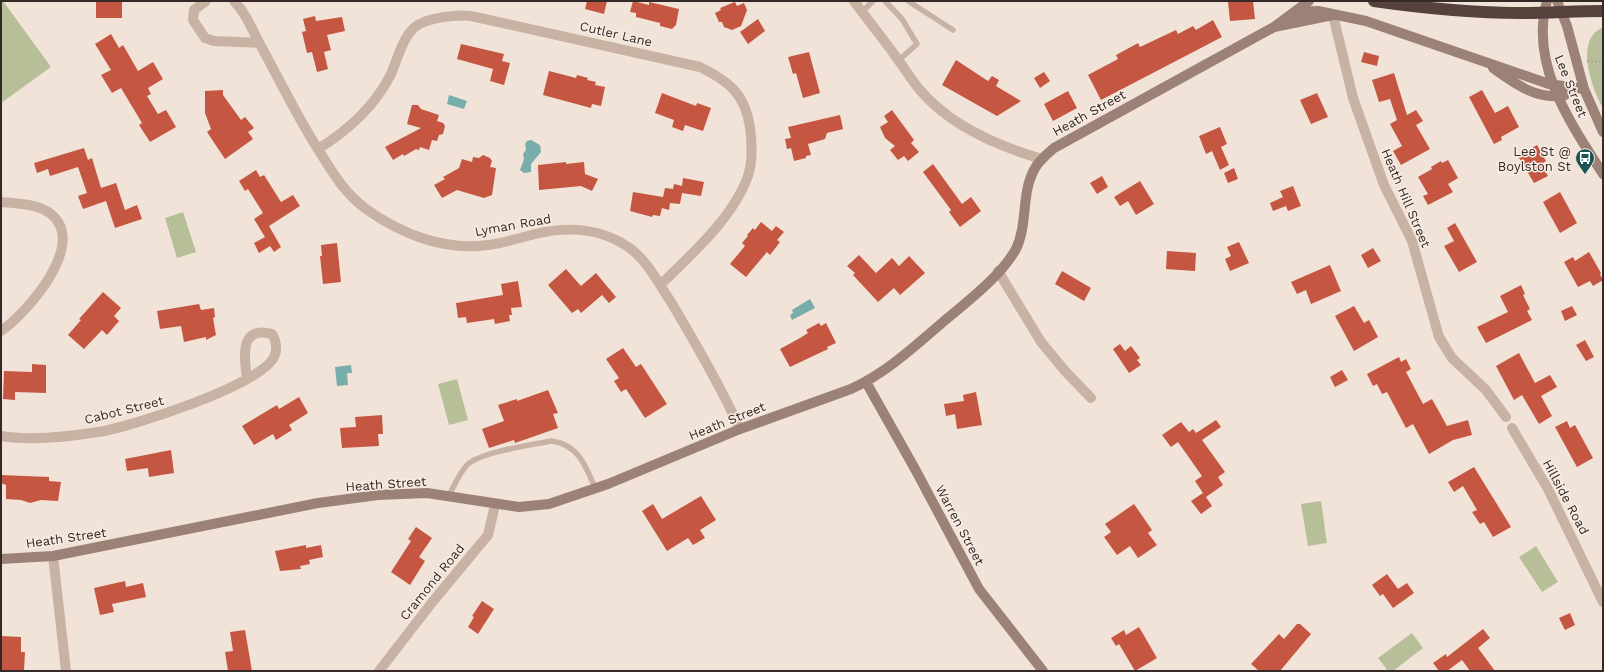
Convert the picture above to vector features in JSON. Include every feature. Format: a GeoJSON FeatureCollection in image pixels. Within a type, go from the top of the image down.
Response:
{"type":"FeatureCollection","features":[{"type":"Feature","properties":{"kind":"highway"},"geometry":{"type":"LineString","coordinates":[[1374,1],[1449,10],[1559,6],[1603,11]]}},
{"type":"Feature","properties":{"kind":"street"},"geometry":{"type":"LineString","coordinates":[[206,1],[194,10],[193,20],[204,38],[214,41],[259,43]]}},
{"type":"Feature","properties":{"kind":"street","name":"Lyman Road"},"geometry":{"type":"LineString","coordinates":[[234,1],[250,22],[292,108],[340,185],[354,200],[394,228],[432,241],[469,246],[488,245],[552,231],[591,231],[609,236],[631,249],[641,257],[695,342],[740,429]]}},
{"type":"Feature","properties":{"kind":"street"},"geometry":{"type":"LineString","coordinates":[[854,1],[919,89],[943,112],[967,128],[993,142],[1021,153],[1042,159]]}},
{"type":"Feature","properties":{"kind":"street","name":"Heath Street"},"geometry":{"type":"LineString","coordinates":[[1,559],[53,556],[318,503],[378,495],[427,493],[495,505],[519,507],[549,504],[595,488],[740,429],[851,389],[866,382],[890,367],[969,300],[998,272],[1015,249],[1020,237],[1028,182],[1034,169],[1054,148],[1070,137],[1274,27],[1309,1]]}},
{"type":"Feature","properties":{"kind":"street","name":"Lee Street"},"geometry":{"type":"LineString","coordinates":[[1559,6],[1584,89],[1603,132]]}},
{"type":"Feature","properties":{"kind":"street","name":"Lee Street"},"geometry":{"type":"LineString","coordinates":[[1545,7],[1542,44],[1554,85],[1574,129],[1603,174]]}},
{"type":"Feature","properties":{"kind":"street"},"geometry":{"type":"LineString","coordinates":[[1293,13],[1313,10],[1384,27],[1487,64],[1554,85],[1584,89]]}},
{"type":"Feature","properties":{"kind":"street"},"geometry":{"type":"LineString","coordinates":[[1274,27],[1333,15]]}},
{"type":"Feature","properties":{"kind":"street","name":"Heath Hill Street"},"geometry":{"type":"LineString","coordinates":[[1333,15],[1353,98],[1384,185],[1412,241],[1439,337],[1452,358],[1486,390],[1506,417]]}},
{"type":"Feature","properties":{"kind":"street","name":"Cutler Lane"},"geometry":{"type":"LineString","coordinates":[[318,149],[332,140],[369,107],[389,78],[408,37],[414,28],[423,23],[448,17],[471,16],[700,67],[725,81],[742,100],[747,111],[751,134],[750,163],[742,188],[726,214],[700,246],[660,285]]}},
{"type":"Feature","properties":{"kind":"street"},"geometry":{"type":"LineString","coordinates":[[1487,64],[1517,84],[1534,93],[1544,96],[1558,96],[1584,89]]}},
{"type":"Feature","properties":{"kind":"street"},"geometry":{"type":"LineString","coordinates":[[1,202],[36,208],[50,213],[60,224],[63,236],[61,252],[56,265],[40,291],[19,316],[1,331]]}},
{"type":"Feature","properties":{"kind":"street"},"geometry":{"type":"LineString","coordinates":[[998,272],[1041,342],[1066,372],[1091,398]]}},
{"type":"Feature","properties":{"kind":"street","name":"Cabot Street"},"geometry":{"type":"LineString","coordinates":[[1,436],[12,438],[53,437],[99,432],[145,420],[187,406],[230,388],[247,378],[263,368],[274,357],[276,350],[276,341],[272,334],[263,331],[247,339],[244,351],[247,378]]}},
{"type":"Feature","properties":{"kind":"street","name":"Warren Street"},"geometry":{"type":"LineString","coordinates":[[866,382],[915,468],[979,589],[1044,671]]}},
{"type":"Feature","properties":{"kind":"street","name":"Hillside Road"},"geometry":{"type":"LineString","coordinates":[[1512,428],[1548,489],[1603,602]]}},
{"type":"Feature","properties":{"kind":"street","name":"Cramond Road"},"geometry":{"type":"LineString","coordinates":[[379,671],[434,600],[488,535],[495,505]]}},
{"type":"Feature","properties":{"kind":"street"},"geometry":{"type":"LineString","coordinates":[[53,556],[66,671]]}},
{"type":"Feature","properties":{"kind":"lane"},"geometry":{"type":"LineString","coordinates":[[862,12],[873,1]]}},
{"type":"Feature","properties":{"kind":"lane"},"geometry":{"type":"LineString","coordinates":[[885,1],[902,19],[918,44],[899,60]]}},
{"type":"Feature","properties":{"kind":"lane"},"geometry":{"type":"LineString","coordinates":[[908,1],[953,30]]}},
{"type":"Feature","properties":{"kind":"lane"},"geometry":{"type":"LineString","coordinates":[[448,497],[459,476],[468,464],[481,456],[551,441],[562,442],[572,448],[584,462],[595,488]]}},
{"type":"Feature","properties":{"kind":"path"},"geometry":{"type":"LineString","coordinates":[[1586,61],[1603,62]]}},
{"type":"Feature","properties":{"kind":"green space"},"geometry":{"type":"Polygon","coordinates":[[[1,1],[3,1],[51,67],[1,103],[1,1]]]}},
{"type":"Feature","properties":{"kind":"green space"},"geometry":{"type":"Polygon","coordinates":[[[1602,28],[1603,108],[1590,78],[1587,54],[1589,43],[1594,34],[1602,28]]]}},
{"type":"Feature","properties":{"kind":"green space"},"geometry":{"type":"Polygon","coordinates":[[[183,212],[196,252],[177,258],[165,218],[183,212]]]}},
{"type":"Feature","properties":{"kind":"green space"},"geometry":{"type":"Polygon","coordinates":[[[457,379],[468,420],[449,425],[438,384],[457,379]]]}},
{"type":"Feature","properties":{"kind":"green space"},"geometry":{"type":"Polygon","coordinates":[[[1321,501],[1327,543],[1308,546],[1301,504],[1321,501]]]}},
{"type":"Feature","properties":{"kind":"green space"},"geometry":{"type":"Polygon","coordinates":[[[1536,546],[1558,582],[1542,592],[1519,557],[1536,546]]]}},
{"type":"Feature","properties":{"kind":"green space"},"geometry":{"type":"Polygon","coordinates":[[[1412,633],[1423,648],[1393,671],[1388,671],[1378,658],[1412,633]]]}},
{"type":"Feature","properties":{"kind":"water"},"geometry":{"type":"Polygon","coordinates":[[[449,95],[467,101],[464,109],[447,104],[449,95]]]}},
{"type":"Feature","properties":{"kind":"water"},"geometry":{"type":"Polygon","coordinates":[[[531,140],[540,145],[541,152],[531,164],[531,172],[524,173],[520,170],[524,159],[523,154],[526,150],[525,144],[527,141],[531,140]]]}},
{"type":"Feature","properties":{"kind":"water"},"geometry":{"type":"Polygon","coordinates":[[[810,299],[815,308],[792,320],[790,315],[793,313],[792,310],[810,299]]]}},
{"type":"Feature","properties":{"kind":"water"},"geometry":{"type":"Polygon","coordinates":[[[351,365],[352,373],[347,373],[348,385],[337,386],[335,367],[351,365]]]}},
{"type":"Feature","properties":{"kind":"building"},"geometry":{"type":"Polygon","coordinates":[[[96,1],[122,1],[122,18],[96,18],[96,1]]]}},
{"type":"Feature","properties":{"kind":"building"},"geometry":{"type":"Polygon","coordinates":[[[587,1],[607,1],[604,14],[585,9],[587,1]]]}},
{"type":"Feature","properties":{"kind":"building"},"geometry":{"type":"Polygon","coordinates":[[[633,1],[649,5],[649,2],[679,9],[676,25],[672,29],[660,26],[660,23],[636,17],[636,13],[630,12],[633,1]]]}},
{"type":"Feature","properties":{"kind":"building"},"geometry":{"type":"Polygon","coordinates":[[[1253,1],[1255,19],[1230,21],[1228,2],[1253,1]]]}},
{"type":"Feature","properties":{"kind":"building"},"geometry":{"type":"Polygon","coordinates":[[[735,2],[737,6],[744,3],[747,10],[741,26],[732,30],[724,27],[722,22],[719,22],[715,13],[721,10],[720,8],[735,2]]]}},
{"type":"Feature","properties":{"kind":"building"},"geometry":{"type":"Polygon","coordinates":[[[315,16],[316,21],[342,17],[345,31],[327,35],[331,50],[324,52],[328,69],[317,72],[312,52],[307,53],[302,32],[306,31],[303,19],[315,16]]]}},
{"type":"Feature","properties":{"kind":"building"},"geometry":{"type":"Polygon","coordinates":[[[758,19],[765,31],[748,44],[740,32],[758,19]]]}},
{"type":"Feature","properties":{"kind":"building"},"geometry":{"type":"Polygon","coordinates":[[[1213,20],[1222,37],[1101,100],[1088,75],[1118,59],[1116,55],[1138,43],[1140,47],[1176,30],[1178,34],[1193,26],[1196,30],[1213,20]]]}},
{"type":"Feature","properties":{"kind":"building"},"geometry":{"type":"Polygon","coordinates":[[[111,34],[119,48],[123,45],[138,71],[153,62],[163,79],[148,88],[151,94],[147,96],[158,114],[166,110],[176,127],[150,142],[139,125],[142,123],[121,88],[112,93],[101,75],[111,70],[95,44],[111,34]]]}},
{"type":"Feature","properties":{"kind":"building"},"geometry":{"type":"Polygon","coordinates":[[[461,44],[504,54],[502,61],[510,63],[504,85],[490,81],[493,69],[457,59],[461,44]]]}},
{"type":"Feature","properties":{"kind":"building"},"geometry":{"type":"Polygon","coordinates":[[[809,52],[820,93],[803,98],[796,73],[793,74],[788,57],[809,52]]]}},
{"type":"Feature","properties":{"kind":"building"},"geometry":{"type":"Polygon","coordinates":[[[1364,52],[1379,56],[1377,66],[1361,62],[1364,52]]]}},
{"type":"Feature","properties":{"kind":"building"},"geometry":{"type":"Polygon","coordinates":[[[956,60],[988,81],[992,76],[999,80],[996,86],[1021,101],[997,116],[942,85],[956,60]]]}},
{"type":"Feature","properties":{"kind":"building"},"geometry":{"type":"Polygon","coordinates":[[[549,71],[576,78],[577,75],[588,78],[587,80],[596,82],[595,85],[605,87],[601,106],[592,104],[591,108],[543,95],[549,71]]]}},
{"type":"Feature","properties":{"kind":"building"},"geometry":{"type":"Polygon","coordinates":[[[1044,72],[1050,81],[1040,88],[1034,78],[1044,72]]]}},
{"type":"Feature","properties":{"kind":"building"},"geometry":{"type":"Polygon","coordinates":[[[1394,73],[1407,115],[1416,110],[1423,121],[1416,125],[1430,149],[1401,165],[1393,151],[1402,146],[1390,124],[1397,120],[1390,99],[1379,102],[1372,80],[1394,73]]]}},
{"type":"Feature","properties":{"kind":"building"},"geometry":{"type":"Polygon","coordinates":[[[223,90],[223,95],[241,120],[245,117],[254,128],[248,132],[253,139],[225,159],[207,132],[211,129],[205,113],[205,91],[223,90]]]}},
{"type":"Feature","properties":{"kind":"building"},"geometry":{"type":"Polygon","coordinates":[[[1482,90],[1495,113],[1508,106],[1519,127],[1501,137],[1502,140],[1494,144],[1469,97],[1482,90]]]}},
{"type":"Feature","properties":{"kind":"building"},"geometry":{"type":"Polygon","coordinates":[[[1068,91],[1077,108],[1053,121],[1044,104],[1068,91]]]}},
{"type":"Feature","properties":{"kind":"building"},"geometry":{"type":"Polygon","coordinates":[[[662,93],[696,106],[697,103],[711,108],[703,131],[685,125],[683,131],[672,127],[674,120],[655,113],[662,93]]]}},
{"type":"Feature","properties":{"kind":"building"},"geometry":{"type":"Polygon","coordinates":[[[1317,93],[1328,117],[1311,124],[1300,100],[1317,93]]]}},
{"type":"Feature","properties":{"kind":"building"},"geometry":{"type":"Polygon","coordinates":[[[412,105],[418,105],[421,109],[439,115],[437,121],[443,123],[445,126],[443,134],[439,135],[437,141],[432,140],[429,150],[420,147],[419,150],[416,149],[404,156],[403,154],[393,160],[385,147],[421,128],[407,124],[412,105]]]}},
{"type":"Feature","properties":{"kind":"building"},"geometry":{"type":"Polygon","coordinates":[[[892,110],[914,140],[911,143],[919,152],[908,161],[904,156],[898,160],[890,150],[895,146],[885,138],[880,127],[888,122],[884,116],[892,110]]]}},
{"type":"Feature","properties":{"kind":"building"},"geometry":{"type":"Polygon","coordinates":[[[840,115],[843,129],[827,133],[825,139],[808,144],[811,155],[794,161],[791,148],[787,149],[785,139],[791,138],[788,127],[840,115]]]}},
{"type":"Feature","properties":{"kind":"building"},"geometry":{"type":"Polygon","coordinates":[[[1220,127],[1227,144],[1221,147],[1229,165],[1220,170],[1212,151],[1206,154],[1199,136],[1220,127]]]}},
{"type":"Feature","properties":{"kind":"building"},"geometry":{"type":"Polygon","coordinates":[[[1537,145],[1546,161],[1541,164],[1548,176],[1534,183],[1518,156],[1537,145]]]}},
{"type":"Feature","properties":{"kind":"building"},"geometry":{"type":"Polygon","coordinates":[[[84,148],[88,160],[92,158],[101,188],[116,183],[125,210],[137,205],[142,219],[115,228],[106,201],[83,209],[78,196],[87,193],[78,167],[50,176],[48,169],[37,173],[34,163],[84,148]]]}},
{"type":"Feature","properties":{"kind":"building"},"geometry":{"type":"Polygon","coordinates":[[[483,155],[490,158],[492,161],[490,167],[496,168],[492,195],[484,198],[457,190],[442,198],[434,185],[445,179],[443,177],[459,168],[462,159],[472,162],[473,157],[479,158],[483,155]]]}},
{"type":"Feature","properties":{"kind":"building"},"geometry":{"type":"Polygon","coordinates":[[[1448,160],[1458,178],[1448,184],[1453,192],[1428,205],[1423,196],[1428,194],[1418,177],[1432,169],[1431,167],[1441,161],[1442,163],[1448,160]]]}},
{"type":"Feature","properties":{"kind":"building"},"geometry":{"type":"Polygon","coordinates":[[[566,162],[566,164],[584,162],[585,174],[598,179],[592,191],[581,186],[539,190],[538,165],[566,162]]]}},
{"type":"Feature","properties":{"kind":"building"},"geometry":{"type":"Polygon","coordinates":[[[933,164],[962,204],[971,197],[981,211],[960,227],[949,212],[951,210],[923,172],[933,164]]]}},
{"type":"Feature","properties":{"kind":"building"},"geometry":{"type":"Polygon","coordinates":[[[1234,168],[1238,179],[1228,183],[1224,173],[1234,168]]]}},
{"type":"Feature","properties":{"kind":"building"},"geometry":{"type":"Polygon","coordinates":[[[256,170],[260,177],[264,175],[281,202],[293,195],[300,206],[269,226],[281,247],[274,252],[270,246],[259,253],[254,243],[265,237],[254,219],[263,213],[248,189],[245,191],[239,181],[256,170]]]}},
{"type":"Feature","properties":{"kind":"building"},"geometry":{"type":"Polygon","coordinates":[[[1102,176],[1108,187],[1097,194],[1090,183],[1102,176]]]}},
{"type":"Feature","properties":{"kind":"building"},"geometry":{"type":"Polygon","coordinates":[[[683,178],[704,182],[701,196],[682,193],[680,204],[670,203],[669,210],[662,208],[660,216],[653,215],[652,217],[630,211],[633,192],[663,197],[665,188],[673,189],[674,184],[682,186],[683,178]]]}},
{"type":"Feature","properties":{"kind":"building"},"geometry":{"type":"Polygon","coordinates":[[[1140,181],[1154,204],[1136,215],[1128,201],[1120,206],[1114,197],[1140,181]]]}},
{"type":"Feature","properties":{"kind":"building"},"geometry":{"type":"Polygon","coordinates":[[[1293,186],[1301,206],[1288,211],[1286,206],[1273,211],[1270,203],[1283,197],[1280,191],[1293,186]]]}},
{"type":"Feature","properties":{"kind":"building"},"geometry":{"type":"Polygon","coordinates":[[[1560,192],[1577,223],[1560,233],[1543,202],[1560,192]]]}},
{"type":"Feature","properties":{"kind":"building"},"geometry":{"type":"Polygon","coordinates":[[[761,222],[772,231],[776,226],[784,232],[777,240],[780,242],[770,255],[767,252],[746,277],[730,264],[745,246],[742,243],[748,236],[747,235],[753,228],[755,230],[761,222]]]}},
{"type":"Feature","properties":{"kind":"building"},"geometry":{"type":"Polygon","coordinates":[[[1455,223],[1477,262],[1459,272],[1444,246],[1454,241],[1447,228],[1455,223]]]}},
{"type":"Feature","properties":{"kind":"building"},"geometry":{"type":"Polygon","coordinates":[[[1239,242],[1249,263],[1230,271],[1225,259],[1231,256],[1227,247],[1239,242]]]}},
{"type":"Feature","properties":{"kind":"building"},"geometry":{"type":"Polygon","coordinates":[[[337,243],[341,282],[323,284],[320,256],[322,256],[321,245],[337,243]]]}},
{"type":"Feature","properties":{"kind":"building"},"geometry":{"type":"Polygon","coordinates":[[[1373,248],[1381,261],[1368,268],[1361,255],[1373,248]]]}},
{"type":"Feature","properties":{"kind":"building"},"geometry":{"type":"Polygon","coordinates":[[[1167,251],[1196,253],[1195,271],[1166,269],[1167,251]]]}},
{"type":"Feature","properties":{"kind":"building"},"geometry":{"type":"Polygon","coordinates":[[[1589,252],[1601,273],[1600,274],[1603,280],[1593,286],[1590,281],[1578,287],[1564,262],[1573,257],[1575,261],[1589,252]]]}},
{"type":"Feature","properties":{"kind":"building"},"geometry":{"type":"Polygon","coordinates":[[[859,255],[876,273],[892,258],[899,266],[909,256],[925,273],[900,295],[894,288],[878,302],[853,275],[855,273],[847,266],[859,255]]]}},
{"type":"Feature","properties":{"kind":"building"},"geometry":{"type":"Polygon","coordinates":[[[1330,265],[1341,291],[1311,304],[1306,290],[1297,294],[1291,282],[1330,265]]]}},
{"type":"Feature","properties":{"kind":"building"},"geometry":{"type":"Polygon","coordinates":[[[566,269],[581,286],[596,273],[616,297],[609,303],[602,295],[581,313],[578,309],[572,313],[548,285],[566,269]]]}},
{"type":"Feature","properties":{"kind":"building"},"geometry":{"type":"Polygon","coordinates":[[[1062,271],[1091,288],[1084,301],[1055,284],[1062,271]]]}},
{"type":"Feature","properties":{"kind":"building"},"geometry":{"type":"Polygon","coordinates":[[[518,281],[522,307],[511,308],[512,315],[509,315],[510,321],[495,324],[494,319],[467,323],[466,317],[458,318],[456,303],[503,295],[501,284],[518,281]]]}},
{"type":"Feature","properties":{"kind":"building"},"geometry":{"type":"Polygon","coordinates":[[[1521,285],[1525,294],[1523,295],[1530,309],[1527,311],[1532,320],[1486,343],[1477,327],[1508,312],[1500,296],[1521,285]]]}},
{"type":"Feature","properties":{"kind":"building"},"geometry":{"type":"Polygon","coordinates":[[[103,292],[121,308],[114,316],[119,321],[107,335],[102,330],[84,349],[68,335],[81,320],[79,319],[103,292]]]}},
{"type":"Feature","properties":{"kind":"building"},"geometry":{"type":"Polygon","coordinates":[[[199,304],[201,310],[214,308],[215,317],[213,318],[216,335],[206,340],[206,337],[184,342],[181,326],[160,329],[157,311],[199,304]]]}},
{"type":"Feature","properties":{"kind":"building"},"geometry":{"type":"Polygon","coordinates":[[[1354,306],[1364,323],[1369,320],[1378,337],[1354,351],[1335,316],[1354,306]]]}},
{"type":"Feature","properties":{"kind":"building"},"geometry":{"type":"Polygon","coordinates":[[[1572,306],[1577,315],[1565,321],[1561,311],[1572,306]]]}},
{"type":"Feature","properties":{"kind":"building"},"geometry":{"type":"Polygon","coordinates":[[[819,323],[821,326],[826,323],[836,343],[827,347],[828,349],[790,367],[780,349],[808,333],[806,330],[819,323]]]}},
{"type":"Feature","properties":{"kind":"building"},"geometry":{"type":"Polygon","coordinates":[[[1585,340],[1594,357],[1586,361],[1576,345],[1585,340]]]}},
{"type":"Feature","properties":{"kind":"building"},"geometry":{"type":"Polygon","coordinates":[[[1120,344],[1125,351],[1131,346],[1140,358],[1137,360],[1141,365],[1129,373],[1113,349],[1120,344]]]}},
{"type":"Feature","properties":{"kind":"building"},"geometry":{"type":"Polygon","coordinates":[[[623,348],[636,367],[641,364],[667,404],[645,418],[626,389],[621,392],[614,381],[619,378],[606,359],[623,348]]]}},
{"type":"Feature","properties":{"kind":"building"},"geometry":{"type":"Polygon","coordinates":[[[1519,353],[1535,383],[1550,375],[1557,387],[1541,396],[1552,416],[1539,424],[1522,395],[1514,400],[1496,366],[1519,353]]]}},
{"type":"Feature","properties":{"kind":"building"},"geometry":{"type":"Polygon","coordinates":[[[1399,357],[1401,362],[1406,359],[1411,369],[1406,372],[1423,404],[1432,399],[1447,426],[1468,420],[1472,435],[1453,440],[1429,454],[1413,424],[1406,428],[1387,392],[1382,394],[1377,384],[1373,386],[1367,374],[1399,357]]]}},
{"type":"Feature","properties":{"kind":"building"},"geometry":{"type":"Polygon","coordinates":[[[32,364],[46,365],[46,393],[15,392],[15,400],[3,399],[4,371],[32,372],[32,364]]]}},
{"type":"Feature","properties":{"kind":"building"},"geometry":{"type":"Polygon","coordinates":[[[1342,370],[1348,380],[1335,387],[1330,377],[1342,370]]]}},
{"type":"Feature","properties":{"kind":"building"},"geometry":{"type":"Polygon","coordinates":[[[548,390],[558,413],[553,414],[558,428],[515,443],[514,440],[489,448],[482,429],[504,421],[498,405],[517,399],[517,401],[548,390]]]}},
{"type":"Feature","properties":{"kind":"building"},"geometry":{"type":"Polygon","coordinates":[[[976,392],[982,425],[957,429],[955,414],[946,416],[944,404],[964,401],[963,395],[976,392]]]}},
{"type":"Feature","properties":{"kind":"building"},"geometry":{"type":"Polygon","coordinates":[[[299,397],[308,413],[289,425],[292,430],[276,440],[273,434],[254,445],[242,426],[277,405],[279,409],[299,397]]]}},
{"type":"Feature","properties":{"kind":"building"},"geometry":{"type":"Polygon","coordinates":[[[382,415],[383,434],[378,434],[379,446],[342,448],[340,428],[356,427],[355,417],[382,415]]]}},
{"type":"Feature","properties":{"kind":"building"},"geometry":{"type":"Polygon","coordinates":[[[1216,420],[1221,427],[1202,440],[1225,472],[1218,477],[1223,485],[1206,497],[1212,506],[1201,514],[1191,501],[1203,493],[1195,481],[1202,476],[1178,442],[1171,447],[1162,435],[1181,422],[1189,432],[1193,429],[1196,433],[1216,420]]]}},
{"type":"Feature","properties":{"kind":"building"},"geometry":{"type":"Polygon","coordinates":[[[1567,421],[1570,428],[1575,425],[1593,458],[1577,467],[1555,427],[1567,421]]]}},
{"type":"Feature","properties":{"kind":"building"},"geometry":{"type":"Polygon","coordinates":[[[171,450],[174,473],[149,477],[148,468],[127,471],[125,459],[171,450]]]}},
{"type":"Feature","properties":{"kind":"building"},"geometry":{"type":"Polygon","coordinates":[[[1474,467],[1511,527],[1493,537],[1484,522],[1480,524],[1472,512],[1477,510],[1463,486],[1454,492],[1448,482],[1474,467]]]}},
{"type":"Feature","properties":{"kind":"building"},"geometry":{"type":"Polygon","coordinates":[[[1,475],[49,477],[49,481],[61,482],[58,501],[41,500],[30,503],[21,500],[6,499],[6,485],[1,483],[1,475]]]}},
{"type":"Feature","properties":{"kind":"building"},"geometry":{"type":"Polygon","coordinates":[[[701,496],[716,520],[700,530],[705,538],[693,545],[688,538],[667,551],[642,511],[653,504],[662,519],[701,496]]]}},
{"type":"Feature","properties":{"kind":"building"},"geometry":{"type":"Polygon","coordinates":[[[1134,504],[1152,530],[1148,533],[1157,545],[1138,558],[1130,546],[1117,555],[1104,537],[1111,532],[1105,524],[1134,504]]]}},
{"type":"Feature","properties":{"kind":"building"},"geometry":{"type":"Polygon","coordinates":[[[416,527],[432,538],[419,557],[425,561],[410,585],[391,572],[411,541],[408,539],[416,527]]]}},
{"type":"Feature","properties":{"kind":"building"},"geometry":{"type":"Polygon","coordinates":[[[306,545],[306,548],[321,545],[323,557],[309,560],[310,564],[300,566],[301,569],[280,571],[275,551],[306,545]]]}},
{"type":"Feature","properties":{"kind":"building"},"geometry":{"type":"Polygon","coordinates":[[[1387,574],[1398,589],[1407,583],[1414,593],[1393,608],[1383,594],[1380,596],[1372,585],[1387,574]]]}},
{"type":"Feature","properties":{"kind":"building"},"geometry":{"type":"Polygon","coordinates":[[[125,581],[126,587],[143,583],[146,597],[112,604],[114,612],[100,615],[94,588],[125,581]]]}},
{"type":"Feature","properties":{"kind":"building"},"geometry":{"type":"Polygon","coordinates":[[[482,601],[494,609],[478,634],[468,627],[474,617],[472,616],[482,601]]]}},
{"type":"Feature","properties":{"kind":"building"},"geometry":{"type":"Polygon","coordinates":[[[1570,613],[1575,625],[1565,630],[1559,618],[1570,613]]]}},
{"type":"Feature","properties":{"kind":"building"},"geometry":{"type":"Polygon","coordinates":[[[1297,624],[1300,624],[1311,634],[1280,671],[1259,671],[1251,664],[1279,634],[1284,639],[1297,624]]]}},
{"type":"Feature","properties":{"kind":"building"},"geometry":{"type":"Polygon","coordinates":[[[1139,627],[1157,658],[1135,671],[1119,644],[1116,646],[1111,638],[1124,630],[1126,635],[1139,627]]]}},
{"type":"Feature","properties":{"kind":"building"},"geometry":{"type":"Polygon","coordinates":[[[1483,629],[1490,638],[1478,648],[1495,671],[1470,671],[1462,660],[1447,671],[1439,671],[1433,663],[1446,654],[1447,657],[1483,629]]]}},
{"type":"Feature","properties":{"kind":"building"},"geometry":{"type":"Polygon","coordinates":[[[245,630],[252,671],[228,671],[225,652],[233,651],[230,632],[245,630]]]}},
{"type":"Feature","properties":{"kind":"building"},"geometry":{"type":"Polygon","coordinates":[[[1,636],[21,637],[21,652],[25,652],[24,671],[1,671],[1,636]]]}},
{"type":"Feature","properties":{"kind":"place","name":"Lee St @ Boylston St"},"geometry":{"type":"Point","coordinates":[1585,175]}}]}
